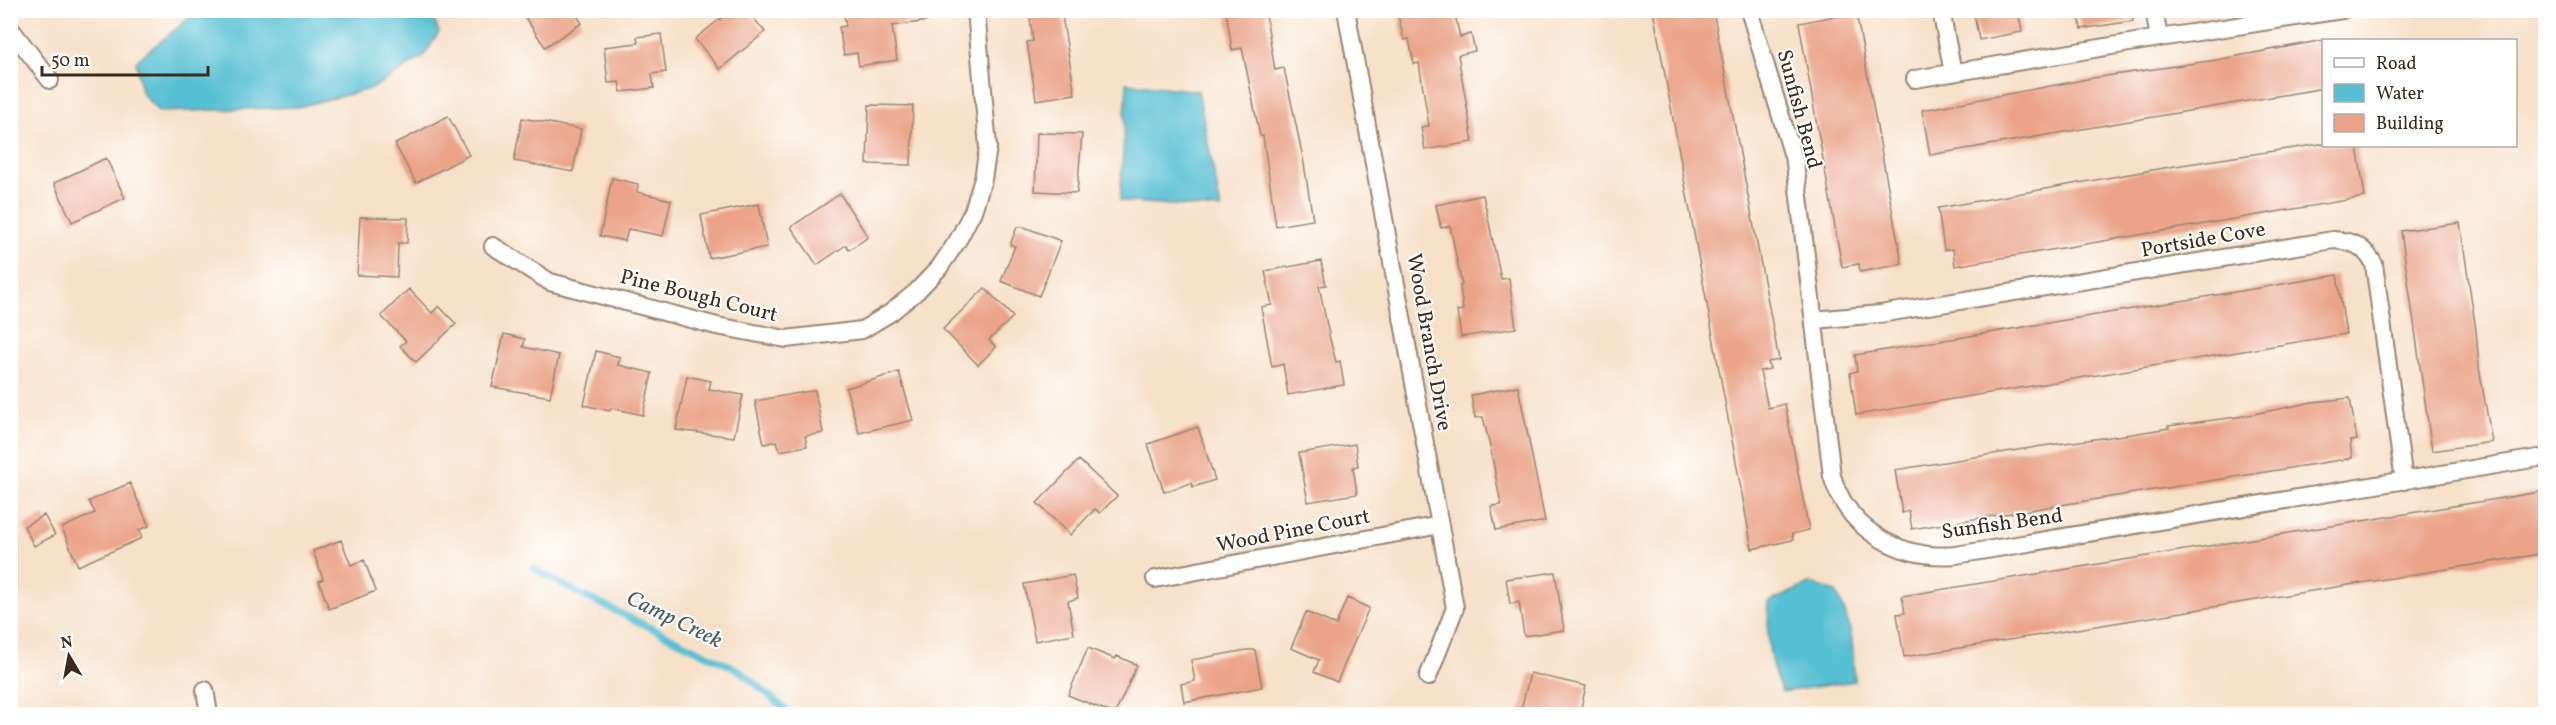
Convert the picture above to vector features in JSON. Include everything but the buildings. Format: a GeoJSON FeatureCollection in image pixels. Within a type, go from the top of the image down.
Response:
{"type":"FeatureCollection","features":[{"type":"Feature","properties":{"kind":"street","name":"Pine Bough Court"},"geometry":{"type":"LineString","coordinates":[[493,246],[550,282],[717,326],[786,339],[862,330],[890,313],[916,292],[939,268],[958,240],[973,211],[983,179],[988,147],[976,10]]}},
{"type":"Feature","properties":{"kind":"street","name":"Wood Branch Drive"},"geometry":{"type":"LineString","coordinates":[[1346,10],[1455,608],[1428,677]]}},
{"type":"Feature","properties":{"kind":"street","name":"Sunfish Bend"},"geometry":{"type":"LineString","coordinates":[[1749,10],[1795,163],[1830,466],[1839,496],[1854,518],[1872,534],[1899,549],[1939,556],[1956,555],[2538,458]]}},
{"type":"Feature","properties":{"kind":"street"},"geometry":{"type":"LineString","coordinates":[[1941,10],[1953,73]]}},
{"type":"Feature","properties":{"kind":"street"},"geometry":{"type":"LineString","coordinates":[[2154,10],[2159,38]]}},
{"type":"Feature","properties":{"kind":"street"},"geometry":{"type":"LineString","coordinates":[[1915,79],[2342,10]]}},
{"type":"Feature","properties":{"kind":"street"},"geometry":{"type":"LineString","coordinates":[[10,28],[50,80]]}},
{"type":"Feature","properties":{"kind":"street","name":"Portside Cove"},"geometry":{"type":"LineString","coordinates":[[1814,320],[1880,314],[2333,240],[2347,240],[2359,245],[2368,253],[2374,264],[2404,481]]}},
{"type":"Feature","properties":{"kind":"street","name":"Wood Pine Court"},"geometry":{"type":"LineString","coordinates":[[1155,579],[1440,525]]}},
{"type":"Feature","properties":{"kind":"street"},"geometry":{"type":"LineString","coordinates":[[205,690],[209,714]]}},
{"type":"Feature","properties":{"kind":"water"},"geometry":{"type":"Polygon","coordinates":[[[198,11],[430,11],[439,32],[424,56],[373,88],[298,107],[159,112],[141,92],[136,61],[198,11]]]}},
{"type":"Feature","properties":{"kind":"water"},"geometry":{"type":"Polygon","coordinates":[[[1127,83],[1198,91],[1221,209],[1120,201],[1127,83]]]}},
{"type":"Feature","properties":{"kind":"water"},"geometry":{"type":"Polygon","coordinates":[[[1811,583],[1836,592],[1846,614],[1851,635],[1854,681],[1782,692],[1773,669],[1769,648],[1769,602],[1811,583]]]}},
{"type":"Feature","properties":{"kind":"waterway","name":"Camp Creek"},"geometry":{"type":"LineString","coordinates":[[533,568],[578,593],[739,670],[791,714]]}}]}
